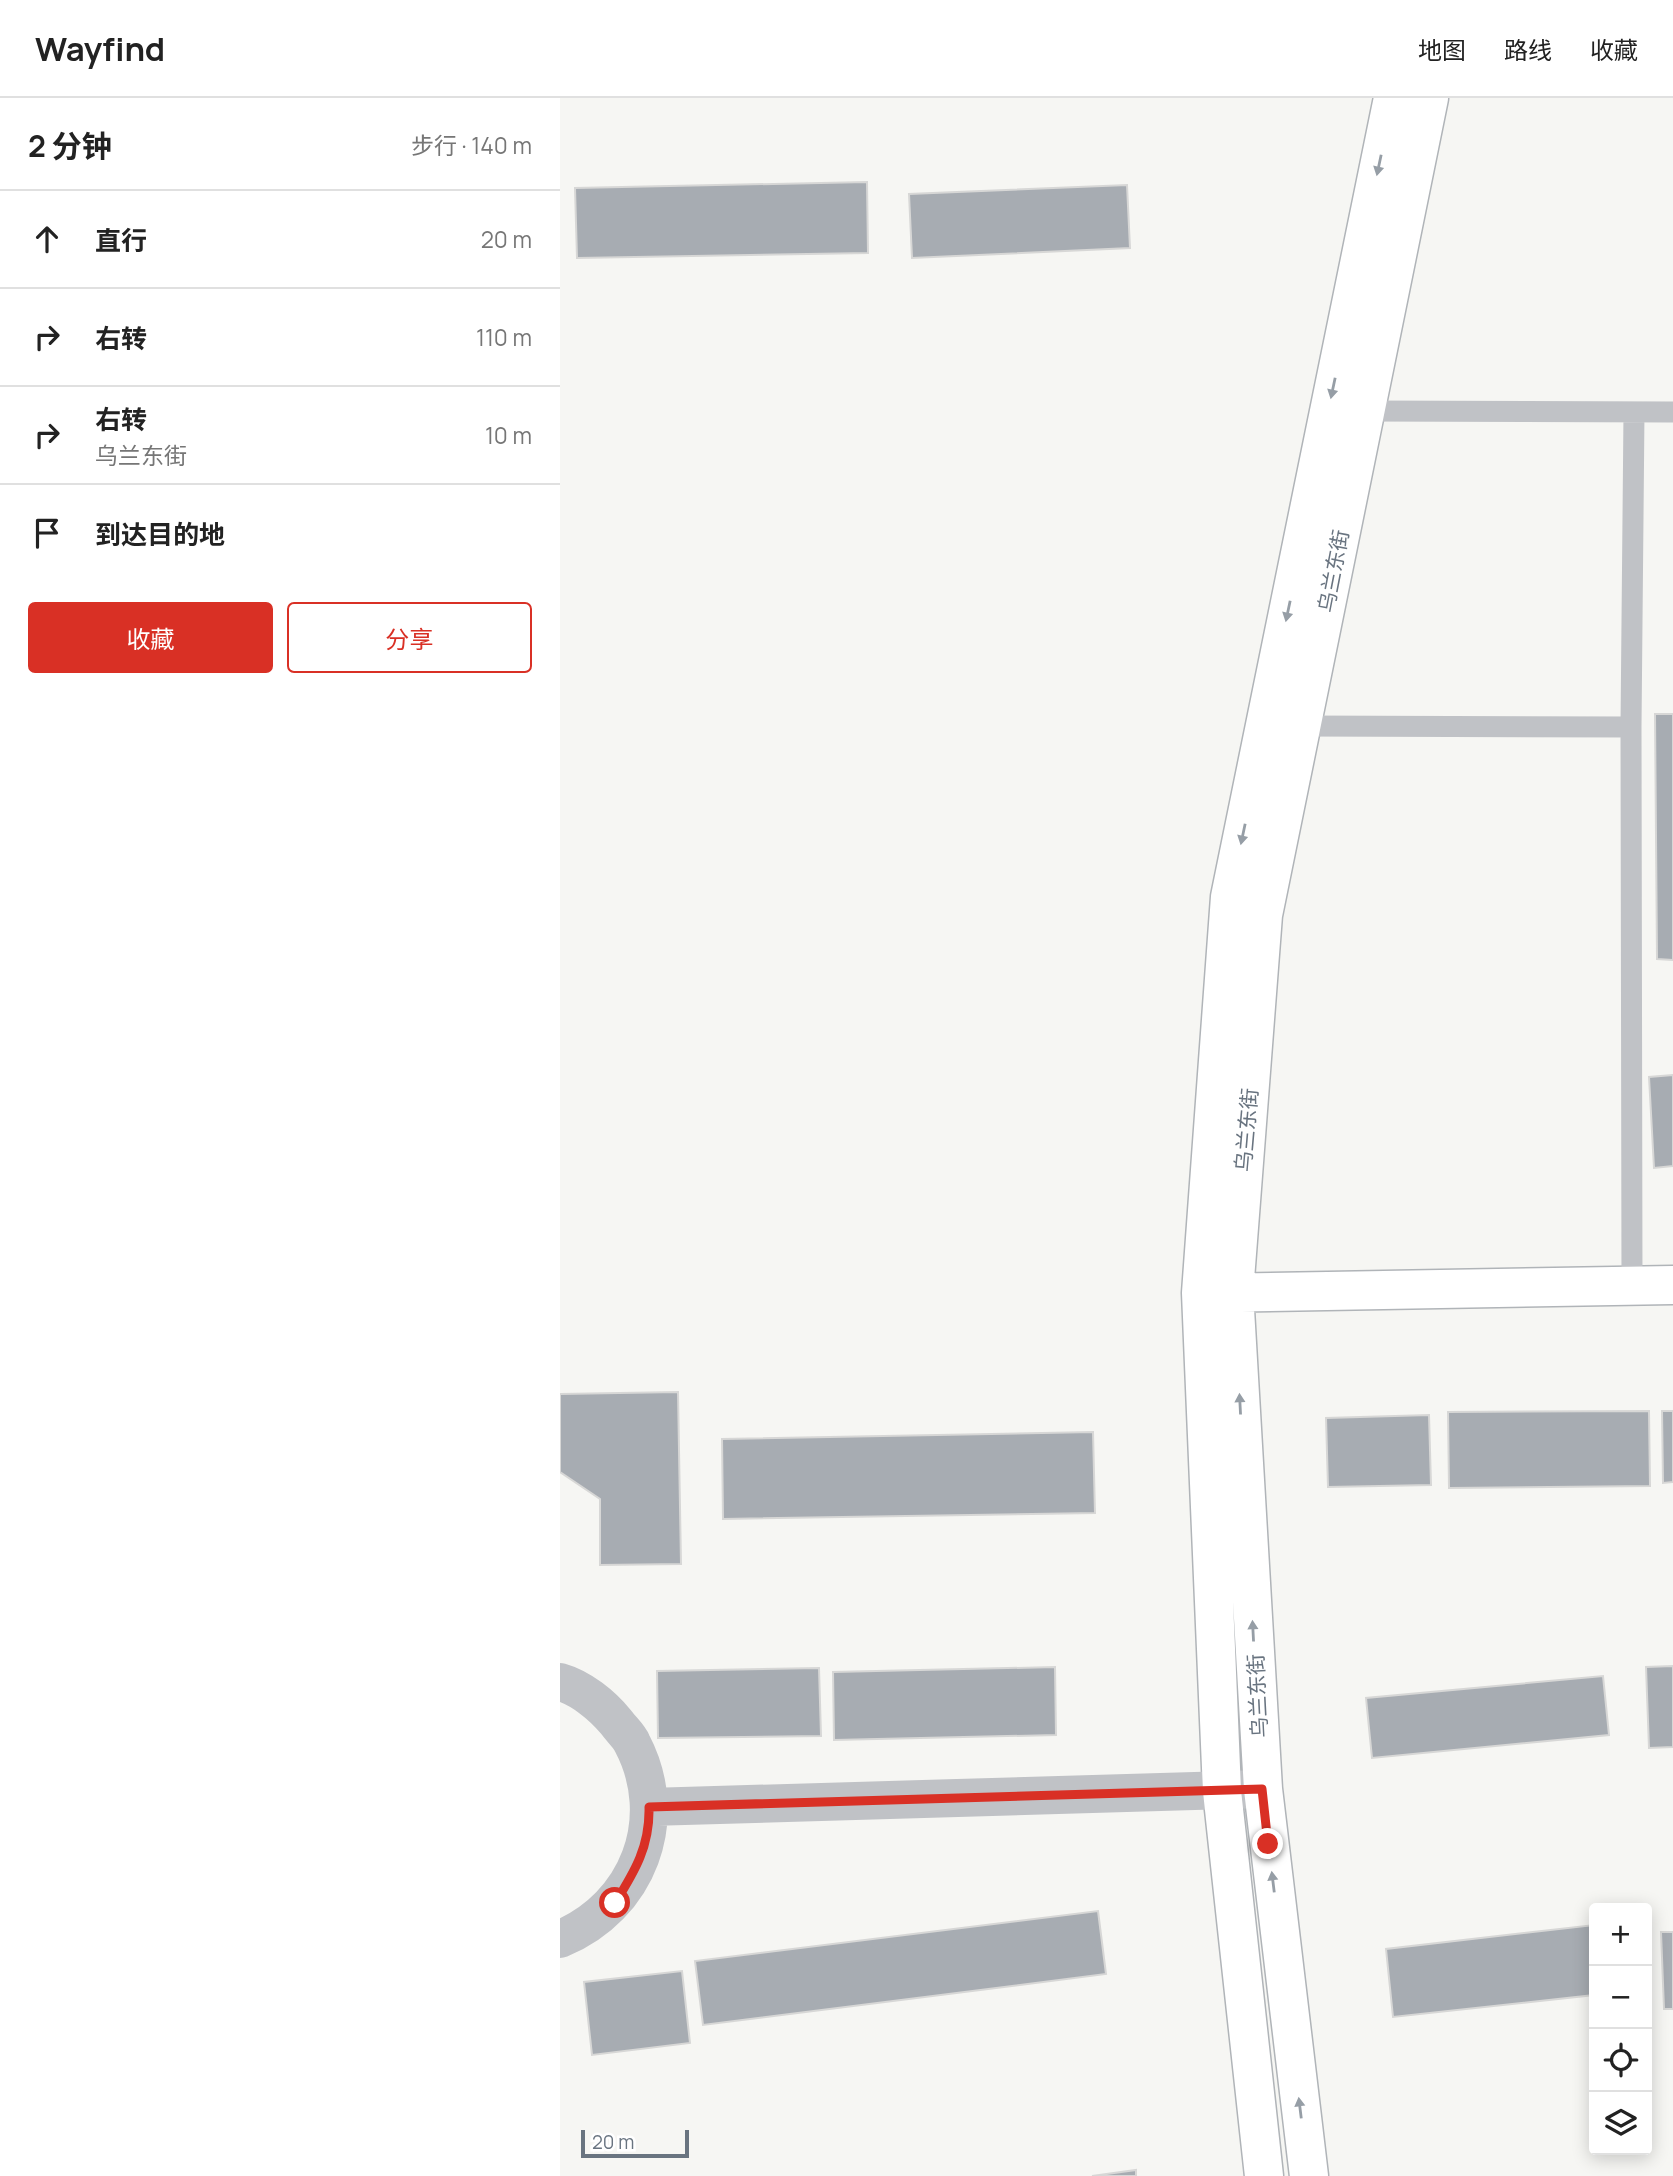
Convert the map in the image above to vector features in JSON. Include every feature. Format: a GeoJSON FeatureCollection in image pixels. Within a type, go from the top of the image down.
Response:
{"type":"FeatureCollection","features":[{"type":"Feature","properties":{"kind":"main road","name":"乌兰东街"},"geometry":{"type":"LineString","coordinates":[[1264,2176],[1222,1791],[1217,1292],[1230,897],[1393,98]]}},
{"type":"Feature","properties":{"kind":"main road","name":"乌兰东街"},"geometry":{"type":"LineString","coordinates":[[1309,2176],[1262,1789],[1217,1292],[1264,915],[1429,98]]}},
{"type":"Feature","properties":{"kind":"main road"},"geometry":{"type":"LineString","coordinates":[[1217,1292],[1673,1285]]}},
{"type":"Feature","properties":{"kind":"street"},"geometry":{"type":"LineString","coordinates":[[560,1682],[605,1708],[632,1742],[647,1782],[649,1807],[649,1825],[638,1867],[615,1903],[581,1930],[560,1938]]}},
{"type":"Feature","properties":{"kind":"street"},"geometry":{"type":"LineString","coordinates":[[649,1807],[1262,1789]]}},
{"type":"Feature","properties":{"kind":"lane"},"geometry":{"type":"LineString","coordinates":[[1365,411],[1673,412]]}},
{"type":"Feature","properties":{"kind":"lane"},"geometry":{"type":"LineString","coordinates":[[1632,1286],[1631,727],[1634,412]]}},
{"type":"Feature","properties":{"kind":"lane"},"geometry":{"type":"LineString","coordinates":[[1302,726],[1631,727]]}},
{"type":"Feature","properties":{"kind":"building"},"geometry":{"type":"Polygon","coordinates":[[[867,182],[868,253],[577,258],[575,188],[867,182]]]}},
{"type":"Feature","properties":{"kind":"building"},"geometry":{"type":"Polygon","coordinates":[[[1127,185],[1130,248],[912,258],[909,194],[1127,185]]]}},
{"type":"Feature","properties":{"kind":"building"},"geometry":{"type":"Polygon","coordinates":[[[1655,714],[1673,714],[1673,960],[1657,959],[1655,714]]]}},
{"type":"Feature","properties":{"kind":"building"},"geometry":{"type":"Polygon","coordinates":[[[1673,1075],[1673,1166],[1654,1168],[1649,1077],[1673,1075]]]}},
{"type":"Feature","properties":{"kind":"building"},"geometry":{"type":"Polygon","coordinates":[[[678,1392],[681,1564],[600,1565],[600,1499],[560,1472],[560,1394],[678,1392]]]}},
{"type":"Feature","properties":{"kind":"building"},"geometry":{"type":"Polygon","coordinates":[[[1649,1411],[1650,1486],[1449,1488],[1448,1412],[1649,1411]]]}},
{"type":"Feature","properties":{"kind":"building"},"geometry":{"type":"Polygon","coordinates":[[[1662,1411],[1673,1411],[1673,1482],[1663,1483],[1662,1411]]]}},
{"type":"Feature","properties":{"kind":"building"},"geometry":{"type":"Polygon","coordinates":[[[1429,1415],[1431,1485],[1328,1487],[1326,1418],[1429,1415]]]}},
{"type":"Feature","properties":{"kind":"building"},"geometry":{"type":"Polygon","coordinates":[[[1093,1432],[1095,1513],[723,1519],[722,1439],[1093,1432]]]}},
{"type":"Feature","properties":{"kind":"building"},"geometry":{"type":"Polygon","coordinates":[[[1673,1666],[1673,1747],[1649,1748],[1646,1667],[1673,1666]]]}},
{"type":"Feature","properties":{"kind":"building"},"geometry":{"type":"Polygon","coordinates":[[[1055,1667],[1056,1735],[834,1740],[833,1672],[1055,1667]]]}},
{"type":"Feature","properties":{"kind":"building"},"geometry":{"type":"Polygon","coordinates":[[[819,1668],[821,1736],[658,1738],[657,1671],[819,1668]]]}},
{"type":"Feature","properties":{"kind":"building"},"geometry":{"type":"Polygon","coordinates":[[[1603,1676],[1609,1735],[1372,1758],[1366,1698],[1603,1676]]]}},
{"type":"Feature","properties":{"kind":"building"},"geometry":{"type":"Polygon","coordinates":[[[1098,1911],[1106,1974],[703,2025],[695,1961],[1098,1911]]]}},
{"type":"Feature","properties":{"kind":"building"},"geometry":{"type":"Polygon","coordinates":[[[1589,1926],[1589,1996],[1393,2017],[1386,1949],[1589,1926]]]}},
{"type":"Feature","properties":{"kind":"building"},"geometry":{"type":"Polygon","coordinates":[[[1661,1932],[1673,1932],[1673,2009],[1664,2009],[1661,1932]]]}},
{"type":"Feature","properties":{"kind":"building"},"geometry":{"type":"Polygon","coordinates":[[[682,1971],[690,2043],[592,2055],[584,1982],[682,1971]]]}},
{"type":"Feature","properties":{"kind":"building"},"geometry":{"type":"Polygon","coordinates":[[[1136,2170],[1136,2176],[1092,2176],[1136,2170]]]}},
{"type":"Feature","properties":{"kind":"route"},"geometry":{"type":"LineString","coordinates":[[615,1903],[638,1867],[649,1825],[649,1807],[1262,1789],[1268,1844]]}}]}
